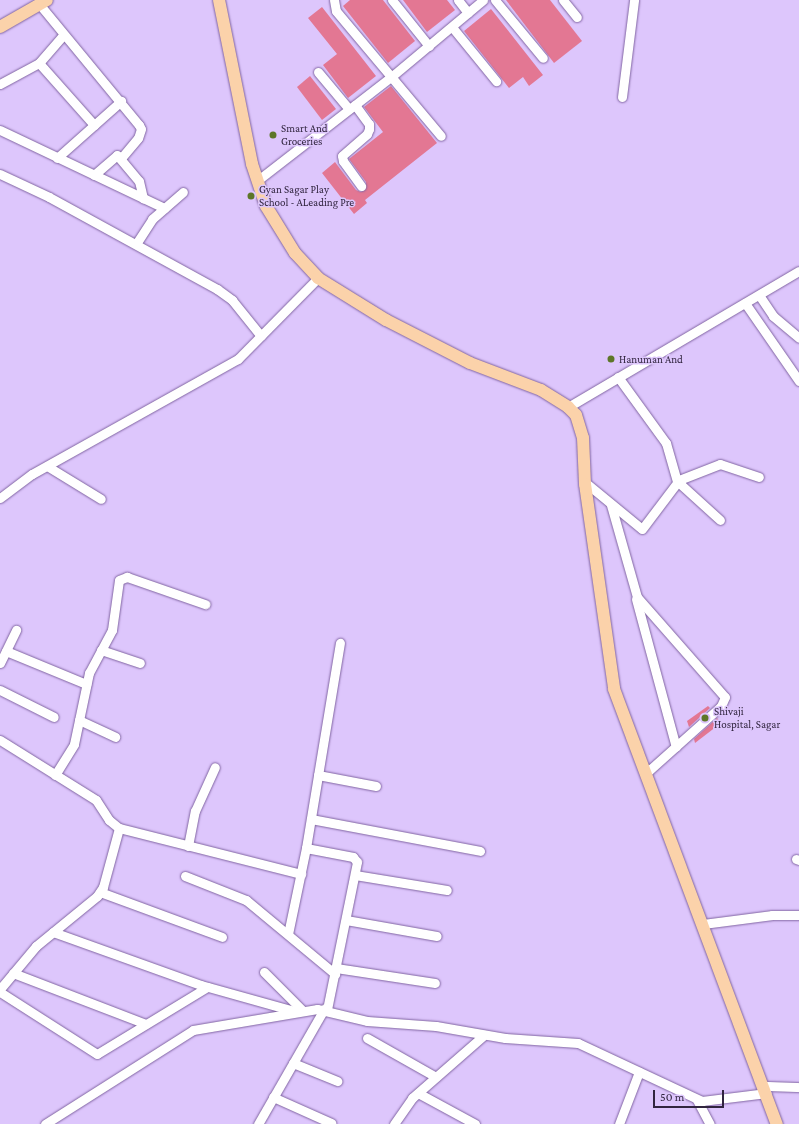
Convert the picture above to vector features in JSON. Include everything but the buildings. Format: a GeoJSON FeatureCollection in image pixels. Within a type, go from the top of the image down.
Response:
{"type":"FeatureCollection","features":[{"type":"Feature","properties":{"kind":"main road"},"geometry":{"type":"LineString","coordinates":[[219,0],[258,180],[266,206],[291,246],[318,278],[386,320],[470,363],[541,390],[568,407],[576,416],[583,438],[586,484],[614,689],[766,1089],[777,1124]]}},
{"type":"Feature","properties":{"kind":"main road"},"geometry":{"type":"LineString","coordinates":[[0,27],[43,3]]}},
{"type":"Feature","properties":{"kind":"street"},"geometry":{"type":"LineString","coordinates":[[334,0],[336,11],[441,136]]}},
{"type":"Feature","properties":{"kind":"street"},"geometry":{"type":"LineString","coordinates":[[392,0],[429,46]]}},
{"type":"Feature","properties":{"kind":"street"},"geometry":{"type":"LineString","coordinates":[[458,0],[468,13]]}},
{"type":"Feature","properties":{"kind":"street"},"geometry":{"type":"LineString","coordinates":[[258,180],[391,77],[483,0]]}},
{"type":"Feature","properties":{"kind":"street"},"geometry":{"type":"LineString","coordinates":[[495,0],[543,58]]}},
{"type":"Feature","properties":{"kind":"street"},"geometry":{"type":"LineString","coordinates":[[563,0],[577,17]]}},
{"type":"Feature","properties":{"kind":"street"},"geometry":{"type":"LineString","coordinates":[[622,97],[634,0]]}},
{"type":"Feature","properties":{"kind":"street"},"geometry":{"type":"LineString","coordinates":[[43,3],[63,35],[121,101],[141,129],[138,138],[121,158]]}},
{"type":"Feature","properties":{"kind":"street"},"geometry":{"type":"LineString","coordinates":[[452,27],[496,81]]}},
{"type":"Feature","properties":{"kind":"street"},"geometry":{"type":"LineString","coordinates":[[0,84],[39,63],[63,35]]}},
{"type":"Feature","properties":{"kind":"street"},"geometry":{"type":"LineString","coordinates":[[39,63],[94,125]]}},
{"type":"Feature","properties":{"kind":"street"},"geometry":{"type":"LineString","coordinates":[[318,72],[368,124],[369,129],[367,134],[342,156],[343,162],[361,186]]}},
{"type":"Feature","properties":{"kind":"street"},"geometry":{"type":"LineString","coordinates":[[57,158],[121,101]]}},
{"type":"Feature","properties":{"kind":"street"},"geometry":{"type":"LineString","coordinates":[[0,130],[164,208]]}},
{"type":"Feature","properties":{"kind":"street"},"geometry":{"type":"LineString","coordinates":[[94,175],[114,156],[121,158],[139,181],[143,199]]}},
{"type":"Feature","properties":{"kind":"street"},"geometry":{"type":"LineString","coordinates":[[0,174],[49,197],[226,294],[261,336]]}},
{"type":"Feature","properties":{"kind":"street"},"geometry":{"type":"LineString","coordinates":[[136,244],[152,219],[183,192]]}},
{"type":"Feature","properties":{"kind":"street"},"geometry":{"type":"LineString","coordinates":[[568,407],[799,271]]}},
{"type":"Feature","properties":{"kind":"street"},"geometry":{"type":"LineString","coordinates":[[0,498],[47,466],[233,362],[307,292],[318,278]]}},
{"type":"Feature","properties":{"kind":"street"},"geometry":{"type":"LineString","coordinates":[[759,295],[773,316],[799,338]]}},
{"type":"Feature","properties":{"kind":"street"},"geometry":{"type":"LineString","coordinates":[[746,303],[799,381]]}},
{"type":"Feature","properties":{"kind":"street"},"geometry":{"type":"LineString","coordinates":[[618,377],[666,443],[677,481],[720,520]]}},
{"type":"Feature","properties":{"kind":"street"},"geometry":{"type":"LineString","coordinates":[[586,484],[642,529],[677,481],[720,464],[759,478]]}},
{"type":"Feature","properties":{"kind":"street"},"geometry":{"type":"LineString","coordinates":[[47,466],[101,499]]}},
{"type":"Feature","properties":{"kind":"street"},"geometry":{"type":"LineString","coordinates":[[611,505],[676,746]]}},
{"type":"Feature","properties":{"kind":"street"},"geometry":{"type":"LineString","coordinates":[[55,775],[72,749],[86,684],[91,668],[112,630],[118,584],[123,577],[205,604]]}},
{"type":"Feature","properties":{"kind":"street"},"geometry":{"type":"LineString","coordinates":[[634,592],[725,697],[721,706],[646,773]]}},
{"type":"Feature","properties":{"kind":"street"},"geometry":{"type":"LineString","coordinates":[[0,663],[16,630]]}},
{"type":"Feature","properties":{"kind":"street"},"geometry":{"type":"LineString","coordinates":[[288,934],[306,848],[340,643]]}},
{"type":"Feature","properties":{"kind":"street"},"geometry":{"type":"LineString","coordinates":[[6,650],[86,684]]}},
{"type":"Feature","properties":{"kind":"street"},"geometry":{"type":"LineString","coordinates":[[101,650],[140,664]]}},
{"type":"Feature","properties":{"kind":"street"},"geometry":{"type":"LineString","coordinates":[[0,690],[54,717]]}},
{"type":"Feature","properties":{"kind":"street"},"geometry":{"type":"LineString","coordinates":[[79,720],[115,737]]}},
{"type":"Feature","properties":{"kind":"street"},"geometry":{"type":"LineString","coordinates":[[0,740],[100,803],[109,820],[119,828],[301,874]]}},
{"type":"Feature","properties":{"kind":"street"},"geometry":{"type":"LineString","coordinates":[[188,846],[195,811],[215,767]]}},
{"type":"Feature","properties":{"kind":"street"},"geometry":{"type":"LineString","coordinates":[[318,775],[376,786]]}},
{"type":"Feature","properties":{"kind":"street"},"geometry":{"type":"LineString","coordinates":[[311,819],[480,851]]}},
{"type":"Feature","properties":{"kind":"street"},"geometry":{"type":"LineString","coordinates":[[119,828],[100,892],[36,946],[0,990],[94,1053],[100,1053],[207,987]]}},
{"type":"Feature","properties":{"kind":"street"},"geometry":{"type":"LineString","coordinates":[[258,1124],[325,1010],[356,875],[357,862],[353,857],[306,848]]}},
{"type":"Feature","properties":{"kind":"street"},"geometry":{"type":"LineString","coordinates":[[356,875],[447,890]]}},
{"type":"Feature","properties":{"kind":"street"},"geometry":{"type":"LineString","coordinates":[[185,876],[246,900],[335,971],[435,983]]}},
{"type":"Feature","properties":{"kind":"street"},"geometry":{"type":"LineString","coordinates":[[100,892],[222,937]]}},
{"type":"Feature","properties":{"kind":"street"},"geometry":{"type":"LineString","coordinates":[[703,924],[772,914],[799,916]]}},
{"type":"Feature","properties":{"kind":"street"},"geometry":{"type":"LineString","coordinates":[[346,920],[437,936]]}},
{"type":"Feature","properties":{"kind":"street"},"geometry":{"type":"LineString","coordinates":[[53,932],[207,987],[299,1011]]}},
{"type":"Feature","properties":{"kind":"street"},"geometry":{"type":"LineString","coordinates":[[264,972],[299,1011]]}},
{"type":"Feature","properties":{"kind":"street"},"geometry":{"type":"LineString","coordinates":[[13,973],[146,1024]]}},
{"type":"Feature","properties":{"kind":"street"},"geometry":{"type":"LineString","coordinates":[[45,1124],[193,1030],[260,1020],[299,1011],[325,1010],[362,1021],[436,1026],[484,1035],[573,1042],[702,1100],[753,1093],[766,1089],[799,1087]]}},
{"type":"Feature","properties":{"kind":"street"},"geometry":{"type":"LineString","coordinates":[[394,1124],[404,1106],[484,1035]]}},
{"type":"Feature","properties":{"kind":"street"},"geometry":{"type":"LineString","coordinates":[[367,1038],[436,1077]]}},
{"type":"Feature","properties":{"kind":"street"},"geometry":{"type":"LineString","coordinates":[[293,1063],[337,1081]]}},
{"type":"Feature","properties":{"kind":"street"},"geometry":{"type":"LineString","coordinates":[[621,1123],[639,1072]]}},
{"type":"Feature","properties":{"kind":"street"},"geometry":{"type":"LineString","coordinates":[[418,1093],[475,1124]]}},
{"type":"Feature","properties":{"kind":"street"},"geometry":{"type":"LineString","coordinates":[[273,1097],[331,1123]]}},
{"type":"Feature","properties":{"kind":"street"},"geometry":{"type":"LineString","coordinates":[[702,1100],[710,1124]]}},
{"type":"Feature","properties":{"kind":"place","name":"Smart And Groceries"},"geometry":{"type":"Point","coordinates":[273,135]}},
{"type":"Feature","properties":{"kind":"place","name":"Gyan Sagar Play School - ALeading Pre"},"geometry":{"type":"Point","coordinates":[251,196]}},
{"type":"Feature","properties":{"kind":"place","name":"Hanuman And"},"geometry":{"type":"Point","coordinates":[611,359]}},
{"type":"Feature","properties":{"kind":"place","name":"Shivaji Hospital, Sagar"},"geometry":{"type":"Point","coordinates":[705,718]}}]}
